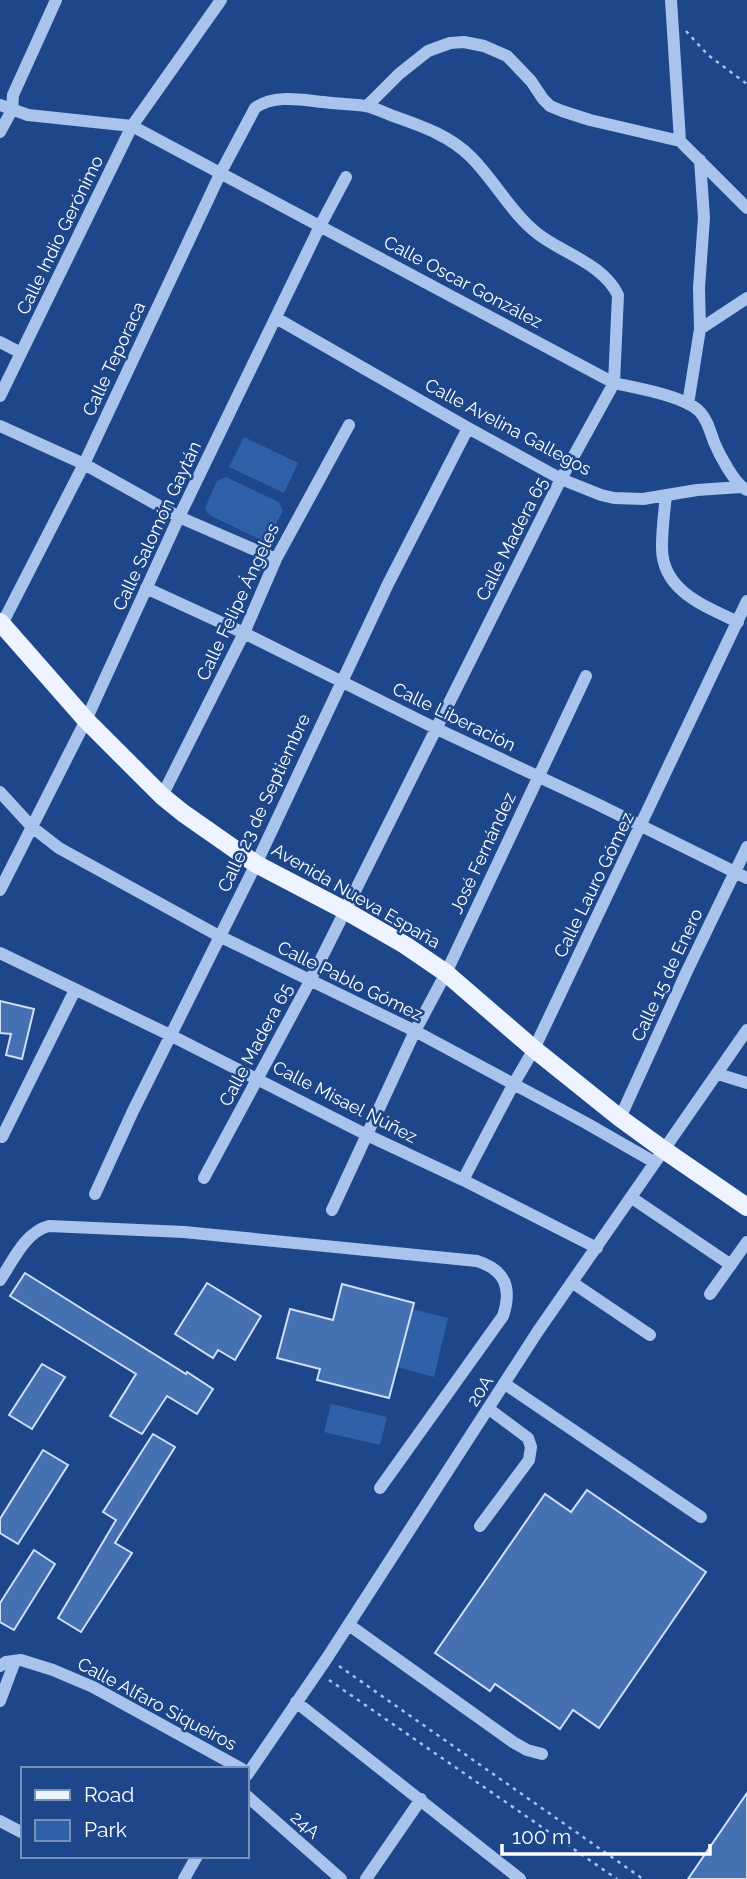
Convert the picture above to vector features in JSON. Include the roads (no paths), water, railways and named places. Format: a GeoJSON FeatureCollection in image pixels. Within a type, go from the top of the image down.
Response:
{"type":"FeatureCollection","features":[{"type":"Feature","properties":{"kind":"main road","name":"Avenida Nueva España"},"geometry":{"type":"LineString","coordinates":[[1,623],[86,719],[162,796],[256,864],[346,911],[446,973],[620,1118],[659,1156],[747,1207]]}},
{"type":"Feature","properties":{"kind":"street"},"geometry":{"type":"LineString","coordinates":[[55,0],[3,115],[28,115],[132,126]]}},
{"type":"Feature","properties":{"kind":"street","name":"Calle Indio Gerónimo"},"geometry":{"type":"LineString","coordinates":[[0,396],[132,126],[221,0]]}},
{"type":"Feature","properties":{"kind":"street"},"geometry":{"type":"LineString","coordinates":[[671,0],[680,141]]}},
{"type":"Feature","properties":{"kind":"street"},"geometry":{"type":"LineString","coordinates":[[367,106],[399,74],[428,51],[464,41],[484,46],[507,56],[550,106],[590,120],[680,141],[747,208]]}},
{"type":"Feature","properties":{"kind":"street","name":"Calle Madera 65"},"geometry":{"type":"LineString","coordinates":[[204,1178],[310,981],[561,479],[614,383],[618,295],[613,284],[601,273],[539,234],[521,217],[471,157],[450,139],[367,106],[279,100],[255,108]]}},
{"type":"Feature","properties":{"kind":"street","name":"Calle Teporaca"},"geometry":{"type":"LineString","coordinates":[[1,623],[83,464],[221,172],[255,108]]}},
{"type":"Feature","properties":{"kind":"street","name":"Calle Oscar González"},"geometry":{"type":"LineString","coordinates":[[132,126],[614,383],[688,404]]}},
{"type":"Feature","properties":{"kind":"street"},"geometry":{"type":"LineString","coordinates":[[700,160],[704,196],[699,288],[700,329],[688,404],[706,420],[719,452],[744,489]]}},
{"type":"Feature","properties":{"kind":"street","name":"Calle Salomón Gaytán"},"geometry":{"type":"LineString","coordinates":[[0,890],[86,719],[179,517],[346,177]]}},
{"type":"Feature","properties":{"kind":"street"},"geometry":{"type":"LineString","coordinates":[[700,329],[747,298]]}},
{"type":"Feature","properties":{"kind":"street","name":"Calle Avelina Gallegos"},"geometry":{"type":"LineString","coordinates":[[276,318],[561,479],[601,495],[643,499],[697,491],[744,489]]}},
{"type":"Feature","properties":{"kind":"street"},"geometry":{"type":"LineString","coordinates":[[0,342],[21,353]]}},
{"type":"Feature","properties":{"kind":"street","name":"Calle Felipe Ángeles"},"geometry":{"type":"LineString","coordinates":[[162,796],[244,633],[276,559],[349,425]]}},
{"type":"Feature","properties":{"kind":"street"},"geometry":{"type":"LineString","coordinates":[[0,426],[83,464],[179,517],[276,559]]}},
{"type":"Feature","properties":{"kind":"street","name":"Calle 23 de Septiembre"},"geometry":{"type":"LineString","coordinates":[[95,1194],[170,1035],[256,864],[388,584],[468,428]]}},
{"type":"Feature","properties":{"kind":"street"},"geometry":{"type":"LineString","coordinates":[[666,496],[662,546],[666,567],[685,595],[738,622]]}},
{"type":"Feature","properties":{"kind":"street","name":"Calle Liberación"},"geometry":{"type":"LineString","coordinates":[[146,588],[747,878]]}},
{"type":"Feature","properties":{"kind":"street","name":"Calle Lauro Gómez"},"geometry":{"type":"LineString","coordinates":[[463,1180],[534,1049],[747,601]]}},
{"type":"Feature","properties":{"kind":"street","name":"José Fernández"},"geometry":{"type":"LineString","coordinates":[[332,1210],[586,676]]}},
{"type":"Feature","properties":{"kind":"street"},"geometry":{"type":"LineString","coordinates":[[0,792],[32,827]]}},
{"type":"Feature","properties":{"kind":"street","name":"Calle Pablo Gómez"},"geometry":{"type":"LineString","coordinates":[[32,827],[59,848],[219,936],[415,1031],[586,1123],[659,1156]]}},
{"type":"Feature","properties":{"kind":"street","name":"Calle 15 de Enero"},"geometry":{"type":"LineString","coordinates":[[620,1118],[747,847]]}},
{"type":"Feature","properties":{"kind":"street","name":"Calle Misael Núñez"},"geometry":{"type":"LineString","coordinates":[[0,953],[597,1248]]}},
{"type":"Feature","properties":{"kind":"street"},"geometry":{"type":"LineString","coordinates":[[2,1137],[75,990]]}},
{"type":"Feature","properties":{"kind":"street","name":"20A"},"geometry":{"type":"LineString","coordinates":[[248,1769],[349,1625],[538,1331],[747,1030]]}},
{"type":"Feature","properties":{"kind":"street"},"geometry":{"type":"LineString","coordinates":[[718,1074],[747,1083]]}},
{"type":"Feature","properties":{"kind":"street"},"geometry":{"type":"LineString","coordinates":[[632,1198],[731,1265]]}},
{"type":"Feature","properties":{"kind":"street"},"geometry":{"type":"LineString","coordinates":[[0,1280],[27,1239],[49,1226],[184,1232],[487,1264],[505,1280],[509,1295],[503,1316],[380,1488]]}},
{"type":"Feature","properties":{"kind":"street"},"geometry":{"type":"LineString","coordinates":[[710,1294],[747,1242]]}},
{"type":"Feature","properties":{"kind":"street"},"geometry":{"type":"LineString","coordinates":[[573,1283],[650,1335]]}},
{"type":"Feature","properties":{"kind":"street"},"geometry":{"type":"LineString","coordinates":[[505,1384],[701,1517]]}},
{"type":"Feature","properties":{"kind":"street"},"geometry":{"type":"LineString","coordinates":[[480,1526],[532,1453],[528,1438],[489,1409]]}},
{"type":"Feature","properties":{"kind":"street"},"geometry":{"type":"LineString","coordinates":[[349,1625],[513,1742],[542,1754]]}},
{"type":"Feature","properties":{"kind":"street"},"geometry":{"type":"LineString","coordinates":[[0,1666],[16,1661],[0,1701]]}},
{"type":"Feature","properties":{"kind":"street","name":"Calle Alfaro Siqueiros"},"geometry":{"type":"LineString","coordinates":[[16,1661],[28,1661],[93,1687],[237,1767]]}},
{"type":"Feature","properties":{"kind":"street"},"geometry":{"type":"LineString","coordinates":[[296,1702],[520,1879]]}},
{"type":"Feature","properties":{"kind":"street","name":"24A"},"geometry":{"type":"LineString","coordinates":[[248,1797],[341,1879]]}},
{"type":"Feature","properties":{"kind":"street"},"geometry":{"type":"LineString","coordinates":[[366,1879],[421,1799]]}},
{"type":"Feature","properties":{"kind":"street"},"geometry":{"type":"LineString","coordinates":[[0,1821],[21,1832]]}},
{"type":"Feature","properties":{"kind":"street"},"geometry":{"type":"LineString","coordinates":[[184,1879],[196,1858]]}}]}
